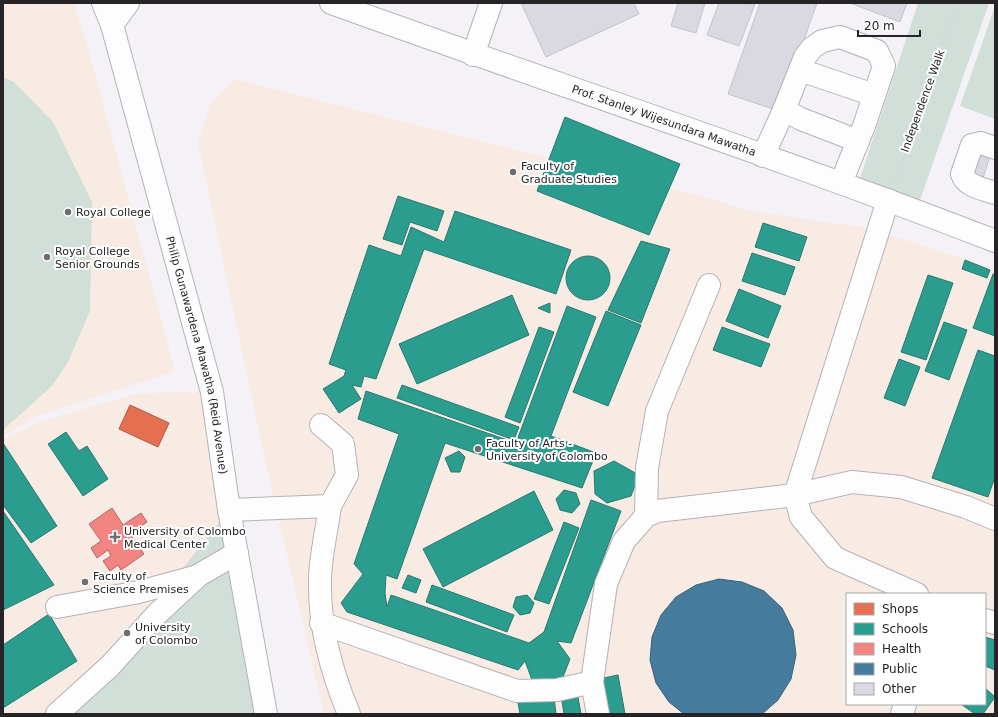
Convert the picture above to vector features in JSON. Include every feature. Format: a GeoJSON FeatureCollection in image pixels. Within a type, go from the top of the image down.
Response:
{"type":"FeatureCollection","features":[{"type":"Feature","properties":{"kind":"main road","name":"Philip Gunawardena Mawatha (Reid Avenue)"},"geometry":{"type":"LineString","coordinates":[[103,3],[112,25],[212,392],[229,510],[266,714]]}},
{"type":"Feature","properties":{"kind":"main road"},"geometry":{"type":"LineString","coordinates":[[112,25],[128,3]]}},
{"type":"Feature","properties":{"kind":"main road","name":"Prof. Stanley Wijesundara Mawatha"},"geometry":{"type":"LineString","coordinates":[[332,3],[473,55],[842,183],[995,241]]}},
{"type":"Feature","properties":{"kind":"main road"},"geometry":{"type":"LineString","coordinates":[[473,55],[491,3]]}},
{"type":"Feature","properties":{"kind":"main road"},"geometry":{"type":"LineString","coordinates":[[762,156],[784,110],[805,57],[812,48],[822,41],[840,37],[878,51],[882,57],[884,66],[842,183]]}},
{"type":"Feature","properties":{"kind":"main road"},"geometry":{"type":"LineString","coordinates":[[800,70],[874,95]]}},
{"type":"Feature","properties":{"kind":"main road"},"geometry":{"type":"LineString","coordinates":[[784,110],[801,119],[858,140]]}},
{"type":"Feature","properties":{"kind":"main road"},"geometry":{"type":"LineString","coordinates":[[995,148],[981,143],[972,146],[962,174],[966,181],[972,185],[995,192]]}},
{"type":"Feature","properties":{"kind":"main road"},"geometry":{"type":"LineString","coordinates":[[888,200],[795,495],[801,517],[835,558],[915,593]]}},
{"type":"Feature","properties":{"kind":"main road"},"geometry":{"type":"LineString","coordinates":[[646,516],[647,468],[657,411],[709,286]]}},
{"type":"Feature","properties":{"kind":"main road"},"geometry":{"type":"LineString","coordinates":[[321,425],[343,444],[348,475],[330,506],[320,580],[321,623],[334,679],[349,714]]}},
{"type":"Feature","properties":{"kind":"main road"},"geometry":{"type":"LineString","coordinates":[[598,714],[592,682],[606,584],[624,541],[646,516],[657,511],[795,495],[852,482],[901,487],[966,507],[995,519]]}},
{"type":"Feature","properties":{"kind":"main road"},"geometry":{"type":"LineString","coordinates":[[229,510],[330,506]]}},
{"type":"Feature","properties":{"kind":"main road"},"geometry":{"type":"LineString","coordinates":[[57,714],[110,666],[156,615],[199,575],[237,553]]}},
{"type":"Feature","properties":{"kind":"main road"},"geometry":{"type":"LineString","coordinates":[[57,607],[139,592],[199,575]]}},
{"type":"Feature","properties":{"kind":"main road"},"geometry":{"type":"LineString","coordinates":[[321,623],[516,691],[557,690],[592,682]]}},
{"type":"Feature","properties":{"kind":"path","name":"Independence Walk"},"geometry":{"type":"LineString","coordinates":[[888,200],[958,3]]}},
{"type":"Feature","properties":{"kind":"shaded area","name":"Royal College"},"geometry":{"type":"Polygon","coordinates":[[[3,3],[74,3],[89,52],[175,371],[35,417],[3,436],[3,3]]]}},
{"type":"Feature","properties":{"kind":"shaded area"},"geometry":{"type":"Polygon","coordinates":[[[918,3],[989,3],[919,203],[860,178],[918,3]]]}},
{"type":"Feature","properties":{"kind":"shaded area"},"geometry":{"type":"Polygon","coordinates":[[[995,6],[995,119],[960,106],[995,6]]]}},
{"type":"Feature","properties":{"kind":"shaded area","name":"Royal College Senior Grounds"},"geometry":{"type":"Polygon","coordinates":[[[3,77],[14,82],[53,122],[92,202],[90,311],[68,362],[52,386],[3,430],[3,77]]]}},
{"type":"Feature","properties":{"kind":"shaded area"},"geometry":{"type":"Polygon","coordinates":[[[235,79],[704,197],[752,211],[867,228],[995,269],[995,714],[324,714],[263,451],[198,143],[211,103],[235,79]]]}},
{"type":"Feature","properties":{"kind":"shaded area","name":"University of Colombo"},"geometry":{"type":"Polygon","coordinates":[[[212,392],[266,714],[3,714],[3,439],[44,421],[138,393],[212,392]]]}},
{"type":"Feature","properties":{"kind":"shaded area"},"geometry":{"type":"Polygon","coordinates":[[[229,510],[266,714],[68,714],[229,510]]]}},
{"type":"Feature","properties":{"kind":"building: Shops"},"geometry":{"type":"Polygon","coordinates":[[[130,405],[169,423],[158,447],[119,429],[130,405]]]}},
{"type":"Feature","properties":{"kind":"building: Schools","name":"Faculty of Graduate Studies"},"geometry":{"type":"Polygon","coordinates":[[[565,117],[680,164],[649,235],[537,191],[565,117]]]}},
{"type":"Feature","properties":{"kind":"building: Schools"},"geometry":{"type":"Polygon","coordinates":[[[398,196],[444,211],[437,231],[410,222],[402,245],[383,239],[398,196]]]}},
{"type":"Feature","properties":{"kind":"building: Schools"},"geometry":{"type":"Polygon","coordinates":[[[455,211],[571,250],[556,294],[424,249],[376,379],[364,376],[361,387],[352,385],[361,399],[339,413],[323,389],[344,376],[346,370],[329,364],[369,245],[401,256],[411,227],[444,242],[455,211]]]}},
{"type":"Feature","properties":{"kind":"building: Schools"},"geometry":{"type":"Polygon","coordinates":[[[763,223],[807,237],[799,261],[755,247],[763,223]]]}},
{"type":"Feature","properties":{"kind":"building: Schools"},"geometry":{"type":"Polygon","coordinates":[[[641,241],[670,249],[641,323],[608,310],[641,241]]]}},
{"type":"Feature","properties":{"kind":"building: Schools"},"geometry":{"type":"Polygon","coordinates":[[[752,253],[795,267],[785,295],[742,281],[752,253]]]}},
{"type":"Feature","properties":{"kind":"building: Schools"},"geometry":{"type":"Polygon","coordinates":[[[584,256],[592,256],[597,257],[604,262],[609,269],[609,287],[604,294],[597,299],[584,300],[576,297],[569,290],[566,282],[566,274],[569,266],[576,259],[584,256]]]}},
{"type":"Feature","properties":{"kind":"building: Schools"},"geometry":{"type":"Polygon","coordinates":[[[965,260],[990,270],[987,278],[962,269],[965,260]]]}},
{"type":"Feature","properties":{"kind":"building: Schools"},"geometry":{"type":"Polygon","coordinates":[[[993,274],[995,274],[995,336],[973,328],[993,274]]]}},
{"type":"Feature","properties":{"kind":"building: Schools"},"geometry":{"type":"Polygon","coordinates":[[[928,275],[953,283],[926,360],[901,352],[928,275]]]}},
{"type":"Feature","properties":{"kind":"building: Schools"},"geometry":{"type":"Polygon","coordinates":[[[739,289],[781,306],[768,338],[726,321],[739,289]]]}},
{"type":"Feature","properties":{"kind":"building: Schools"},"geometry":{"type":"Polygon","coordinates":[[[512,295],[529,335],[417,384],[399,344],[512,295]]]}},
{"type":"Feature","properties":{"kind":"building: Schools"},"geometry":{"type":"Polygon","coordinates":[[[550,303],[550,313],[538,308],[550,303]]]}},
{"type":"Feature","properties":{"kind":"building: Schools"},"geometry":{"type":"Polygon","coordinates":[[[567,306],[596,317],[551,436],[596,453],[582,488],[445,443],[397,579],[386,575],[385,593],[387,607],[391,595],[529,643],[544,632],[591,500],[621,511],[571,643],[557,641],[570,659],[561,682],[532,680],[525,661],[518,670],[347,612],[341,603],[363,574],[354,564],[399,434],[358,419],[366,391],[516,443],[567,306]]]}},
{"type":"Feature","properties":{"kind":"building: Schools"},"geometry":{"type":"Polygon","coordinates":[[[606,311],[641,325],[608,406],[573,392],[606,311]]]}},
{"type":"Feature","properties":{"kind":"building: Schools"},"geometry":{"type":"Polygon","coordinates":[[[944,322],[967,330],[949,380],[925,371],[944,322]]]}},
{"type":"Feature","properties":{"kind":"building: Schools"},"geometry":{"type":"Polygon","coordinates":[[[539,327],[554,332],[520,423],[505,417],[539,327]]]}},
{"type":"Feature","properties":{"kind":"building: Schools"},"geometry":{"type":"Polygon","coordinates":[[[722,327],[770,344],[761,367],[713,350],[722,327]]]}},
{"type":"Feature","properties":{"kind":"building: Schools"},"geometry":{"type":"Polygon","coordinates":[[[978,350],[995,356],[995,477],[988,497],[932,478],[978,350]]]}},
{"type":"Feature","properties":{"kind":"building: Schools"},"geometry":{"type":"Polygon","coordinates":[[[899,359],[920,367],[905,406],[884,398],[899,359]]]}},
{"type":"Feature","properties":{"kind":"building: Schools"},"geometry":{"type":"Polygon","coordinates":[[[402,385],[519,427],[514,440],[397,398],[402,385]]]}},
{"type":"Feature","properties":{"kind":"building: Schools"},"geometry":{"type":"Polygon","coordinates":[[[66,432],[79,451],[87,446],[108,479],[83,496],[48,444],[66,432]]]}},
{"type":"Feature","properties":{"kind":"building: Schools"},"geometry":{"type":"Polygon","coordinates":[[[3,443],[57,526],[31,543],[3,505],[3,443]]]}},
{"type":"Feature","properties":{"kind":"building: Schools"},"geometry":{"type":"Polygon","coordinates":[[[459,451],[465,457],[460,472],[451,472],[445,458],[459,451]]]}},
{"type":"Feature","properties":{"kind":"building: Schools"},"geometry":{"type":"Polygon","coordinates":[[[614,461],[639,475],[631,496],[607,503],[595,494],[594,471],[614,461]]]}},
{"type":"Feature","properties":{"kind":"building: Schools"},"geometry":{"type":"Polygon","coordinates":[[[564,490],[576,493],[580,504],[572,513],[560,510],[556,499],[564,490]]]}},
{"type":"Feature","properties":{"kind":"building: Schools"},"geometry":{"type":"Polygon","coordinates":[[[534,491],[553,530],[443,587],[423,549],[534,491]]]}},
{"type":"Feature","properties":{"kind":"building: Schools"},"geometry":{"type":"Polygon","coordinates":[[[3,511],[54,585],[3,610],[3,511]]]}},
{"type":"Feature","properties":{"kind":"building: Schools"},"geometry":{"type":"Polygon","coordinates":[[[564,522],[579,528],[549,604],[534,599],[564,522]]]}},
{"type":"Feature","properties":{"kind":"building: Schools"},"geometry":{"type":"Polygon","coordinates":[[[408,575],[421,580],[416,593],[402,588],[408,575]]]}},
{"type":"Feature","properties":{"kind":"building: Schools"},"geometry":{"type":"Polygon","coordinates":[[[432,585],[514,615],[507,632],[426,602],[432,585]]]}},
{"type":"Feature","properties":{"kind":"building: Schools"},"geometry":{"type":"Polygon","coordinates":[[[527,595],[534,603],[530,613],[520,615],[513,607],[516,597],[527,595]]]}},
{"type":"Feature","properties":{"kind":"building: Schools"},"geometry":{"type":"Polygon","coordinates":[[[49,614],[77,661],[3,708],[3,645],[49,614]]]}},
{"type":"Feature","properties":{"kind":"building: Schools"},"geometry":{"type":"Polygon","coordinates":[[[986,637],[995,640],[995,670],[986,666],[986,637]]]}},
{"type":"Feature","properties":{"kind":"building: Schools"},"geometry":{"type":"Polygon","coordinates":[[[618,675],[625,714],[606,714],[599,679],[618,675]]]}},
{"type":"Feature","properties":{"kind":"building: Schools"},"geometry":{"type":"Polygon","coordinates":[[[986,689],[995,697],[983,714],[975,714],[962,705],[986,705],[986,689]]]}},
{"type":"Feature","properties":{"kind":"building: Schools"},"geometry":{"type":"Polygon","coordinates":[[[577,692],[581,714],[564,714],[561,695],[577,692]]]}},
{"type":"Feature","properties":{"kind":"building: Schools"},"geometry":{"type":"Polygon","coordinates":[[[554,697],[556,714],[520,714],[518,703],[554,697]]]}},
{"type":"Feature","properties":{"kind":"building: Health","name":"University of Colombo Medical Center"},"geometry":{"type":"Polygon","coordinates":[[[112,508],[123,525],[141,513],[147,522],[130,534],[144,554],[121,570],[118,565],[110,571],[103,561],[111,556],[108,550],[97,558],[91,548],[101,541],[89,524],[112,508]]]}},
{"type":"Feature","properties":{"kind":"building: Public"},"geometry":{"type":"Polygon","coordinates":[[[719,579],[742,582],[764,591],[782,608],[793,630],[796,655],[791,679],[778,700],[762,714],[684,714],[669,702],[656,683],[650,660],[652,637],[661,615],[676,597],[696,585],[719,579]]]}},
{"type":"Feature","properties":{"kind":"building: Other"},"geometry":{"type":"Polygon","coordinates":[[[521,3],[634,3],[639,14],[546,57],[521,3]]]}},
{"type":"Feature","properties":{"kind":"building: Other"},"geometry":{"type":"Polygon","coordinates":[[[678,3],[705,3],[696,33],[671,26],[678,3]]]}},
{"type":"Feature","properties":{"kind":"building: Other"},"geometry":{"type":"Polygon","coordinates":[[[719,3],[755,4],[739,46],[707,35],[719,3]]]}},
{"type":"Feature","properties":{"kind":"building: Other"},"geometry":{"type":"Polygon","coordinates":[[[760,3],[817,3],[779,111],[728,94],[760,3]]]}},
{"type":"Feature","properties":{"kind":"building: Other"},"geometry":{"type":"Polygon","coordinates":[[[850,3],[907,3],[900,22],[850,3]]]}},
{"type":"Feature","properties":{"kind":"building: Other"},"geometry":{"type":"Polygon","coordinates":[[[978,148],[991,153],[983,178],[969,174],[978,148]]]}},
{"type":"Feature","properties":{"kind":"place","name":"Faculty of Graduate Studies"},"geometry":{"type":"Point","coordinates":[513,172]}},
{"type":"Feature","properties":{"kind":"place","name":"Royal College"},"geometry":{"type":"Point","coordinates":[68,212]}},
{"type":"Feature","properties":{"kind":"place","name":"Royal College Senior Grounds"},"geometry":{"type":"Point","coordinates":[47,257]}},
{"type":"Feature","properties":{"kind":"place","name":"Faculty of Arts - University of Colombo"},"geometry":{"type":"Point","coordinates":[478,449]}},
{"type":"Feature","properties":{"kind":"place","name":"University of Colombo Medical Center"},"geometry":{"type":"Point","coordinates":[115,537]}},
{"type":"Feature","properties":{"kind":"place","name":"Faculty of Science Premises"},"geometry":{"type":"Point","coordinates":[85,582]}},
{"type":"Feature","properties":{"kind":"place","name":"University of Colombo"},"geometry":{"type":"Point","coordinates":[127,633]}}]}
